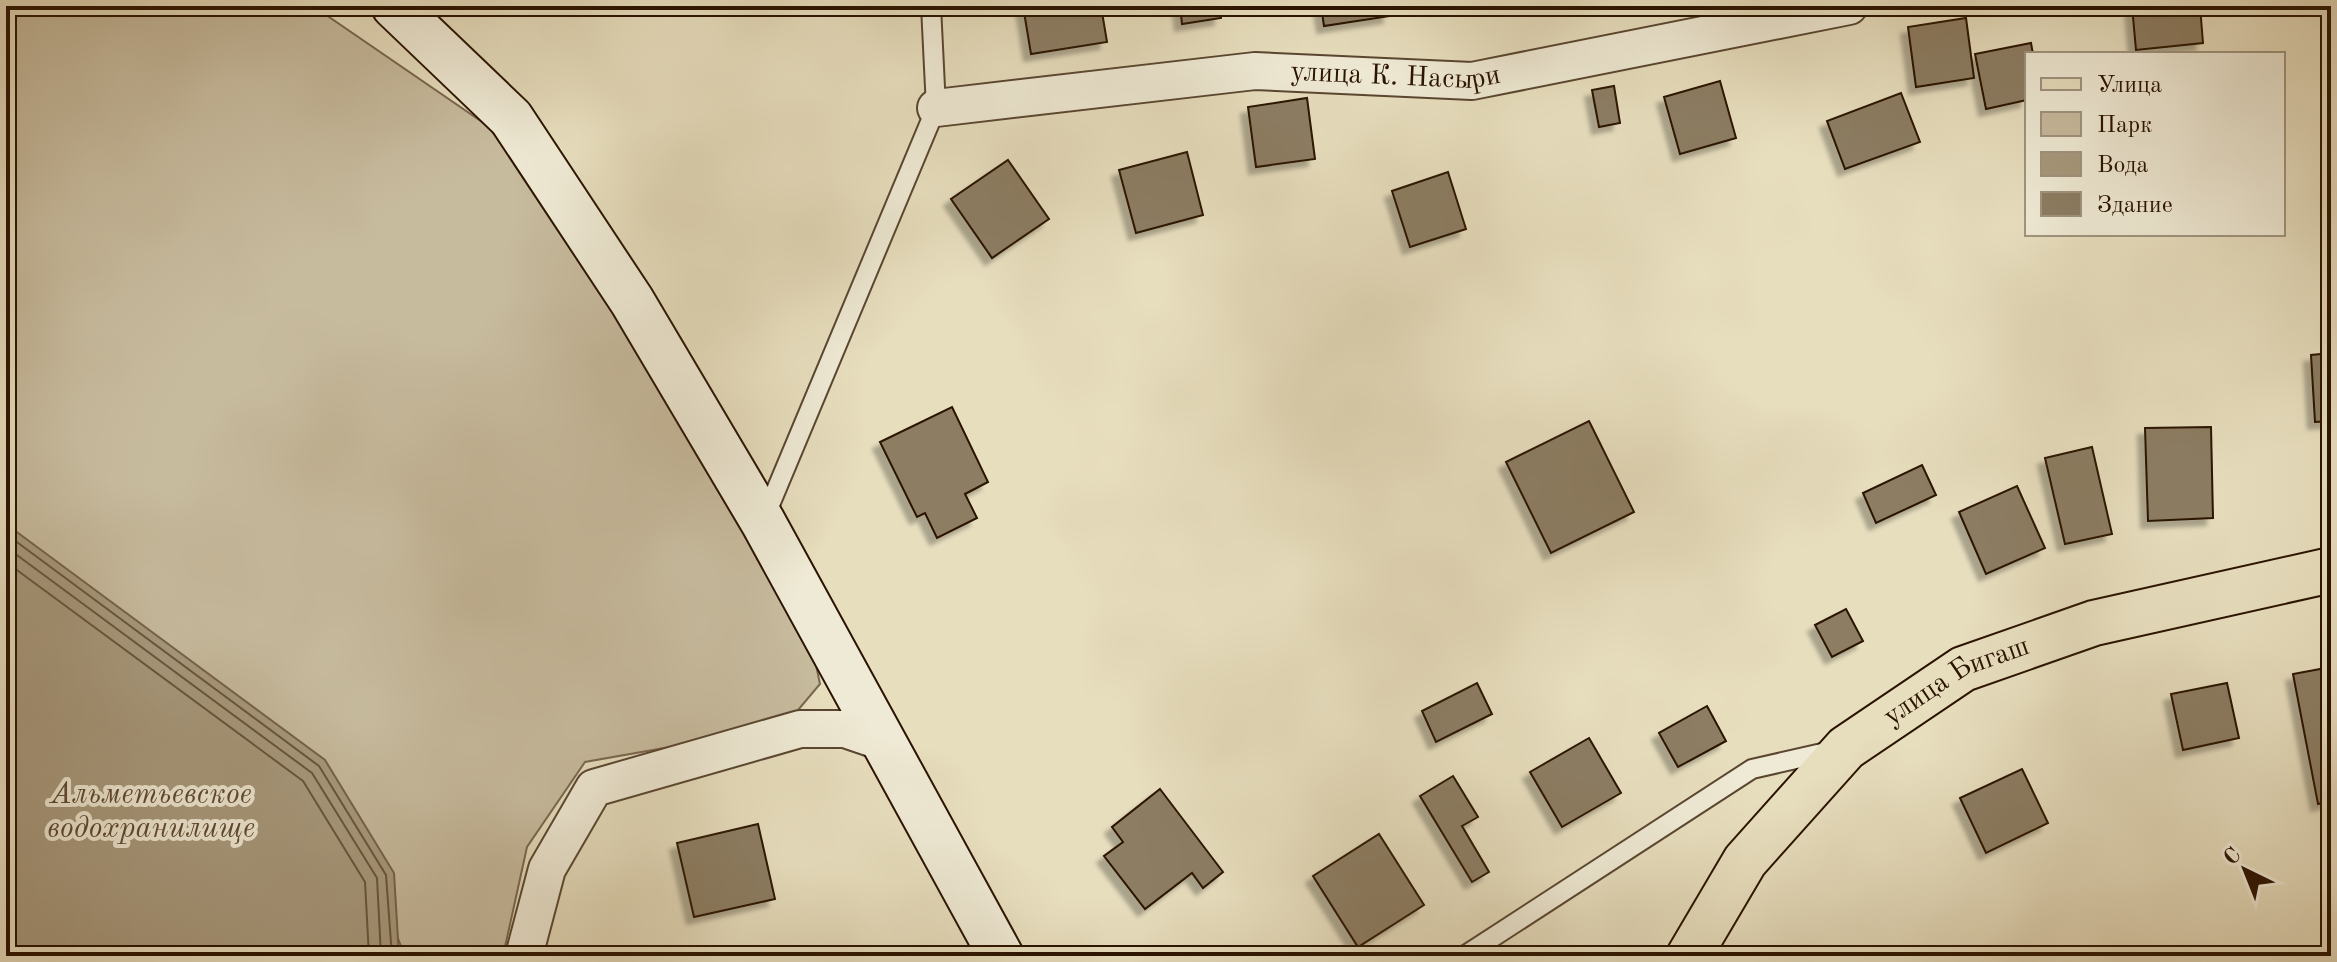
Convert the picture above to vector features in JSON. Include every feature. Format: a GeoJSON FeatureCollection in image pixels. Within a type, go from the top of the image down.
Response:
{"type":"FeatureCollection","features":[{"type":"Feature","properties":{"kind":"main road","name":"улица Бигаш"},"geometry":{"type":"LineString","coordinates":[[1689,956],[1745,861],[1846,748],[1963,669],[2094,623],[2331,570]]}},
{"type":"Feature","properties":{"kind":"street"},"geometry":{"type":"LineString","coordinates":[[394,6],[511,118],[632,301],[763,522],[1001,956]]}},
{"type":"Feature","properties":{"kind":"street","name":"улица К. Насыри"},"geometry":{"type":"LineString","coordinates":[[936,108],[1255,71],[1472,81],[1849,6]]}},
{"type":"Feature","properties":{"kind":"street"},"geometry":{"type":"LineString","coordinates":[[524,956],[547,869],[594,788],[800,729],[845,729],[886,743]]}},
{"type":"Feature","properties":{"kind":"lane"},"geometry":{"type":"LineString","coordinates":[[763,522],[936,108],[931,6]]}},
{"type":"Feature","properties":{"kind":"lane"},"geometry":{"type":"LineString","coordinates":[[1464,956],[1752,769],[1846,748]]}},
{"type":"Feature","properties":{"kind":"green space"},"geometry":{"type":"Polygon","coordinates":[[[6,6],[313,6],[488,126],[585,258],[812,646],[820,684],[793,716],[687,744],[585,762],[527,847],[503,956],[405,956],[368,863],[6,548],[6,6]]]}},
{"type":"Feature","properties":{"kind":"water","name":"Альметьевское водохранилище"},"geometry":{"type":"Polygon","coordinates":[[[6,524],[325,760],[394,873],[399,956],[6,956],[6,524]]]}},
{"type":"Feature","properties":{"kind":"building"},"geometry":{"type":"Polygon","coordinates":[[[1023,6],[1101,6],[1107,42],[1031,54],[1023,6]]]}},
{"type":"Feature","properties":{"kind":"building"},"geometry":{"type":"Polygon","coordinates":[[[1180,6],[1220,6],[1221,18],[1182,24],[1180,6]]]}},
{"type":"Feature","properties":{"kind":"building"},"geometry":{"type":"Polygon","coordinates":[[[1321,6],[1388,6],[1390,16],[1324,26],[1321,6]]]}},
{"type":"Feature","properties":{"kind":"building"},"geometry":{"type":"Polygon","coordinates":[[[2132,6],[2200,6],[2203,43],[2136,50],[2132,6]]]}},
{"type":"Feature","properties":{"kind":"building"},"geometry":{"type":"Polygon","coordinates":[[[1966,18],[1974,78],[1916,87],[1908,27],[1966,18]]]}},
{"type":"Feature","properties":{"kind":"building"},"geometry":{"type":"Polygon","coordinates":[[[2031,43],[2033,52],[2025,52],[2025,100],[1986,109],[1975,54],[2031,43]]]}},
{"type":"Feature","properties":{"kind":"building"},"geometry":{"type":"Polygon","coordinates":[[[1720,81],[1736,138],[1680,154],[1664,97],[1720,81]]]}},
{"type":"Feature","properties":{"kind":"building"},"geometry":{"type":"Polygon","coordinates":[[[1614,86],[1620,123],[1599,127],[1592,90],[1614,86]]]}},
{"type":"Feature","properties":{"kind":"building"},"geometry":{"type":"Polygon","coordinates":[[[1901,93],[1920,142],[1845,169],[1827,121],[1901,93]]]}},
{"type":"Feature","properties":{"kind":"building"},"geometry":{"type":"Polygon","coordinates":[[[1307,98],[1315,159],[1256,167],[1248,107],[1307,98]]]}},
{"type":"Feature","properties":{"kind":"building"},"geometry":{"type":"Polygon","coordinates":[[[1187,152],[1203,215],[1136,233],[1119,170],[1187,152]]]}},
{"type":"Feature","properties":{"kind":"building"},"geometry":{"type":"Polygon","coordinates":[[[1008,160],[1049,219],[992,258],[951,199],[1008,160]]]}},
{"type":"Feature","properties":{"kind":"building"},"geometry":{"type":"Polygon","coordinates":[[[1448,172],[1466,229],[1410,247],[1392,191],[1448,172]]]}},
{"type":"Feature","properties":{"kind":"building"},"geometry":{"type":"Polygon","coordinates":[[[2331,353],[2331,421],[2315,422],[2311,355],[2331,353]]]}},
{"type":"Feature","properties":{"kind":"building"},"geometry":{"type":"Polygon","coordinates":[[[952,407],[988,482],[965,494],[977,518],[937,538],[925,513],[917,517],[880,442],[952,407]]]}},
{"type":"Feature","properties":{"kind":"building"},"geometry":{"type":"Polygon","coordinates":[[[1589,421],[1634,512],[1551,553],[1506,462],[1589,421]]]}},
{"type":"Feature","properties":{"kind":"building"},"geometry":{"type":"Polygon","coordinates":[[[2211,427],[2213,518],[2148,521],[2145,428],[2211,427]]]}},
{"type":"Feature","properties":{"kind":"building"},"geometry":{"type":"Polygon","coordinates":[[[2092,447],[2112,534],[2065,544],[2045,458],[2092,447]]]}},
{"type":"Feature","properties":{"kind":"building"},"geometry":{"type":"Polygon","coordinates":[[[1922,465],[1936,495],[1876,523],[1863,493],[1922,465]]]}},
{"type":"Feature","properties":{"kind":"building"},"geometry":{"type":"Polygon","coordinates":[[[2017,486],[2045,548],[1986,574],[1959,512],[2017,486]]]}},
{"type":"Feature","properties":{"kind":"building"},"geometry":{"type":"Polygon","coordinates":[[[1846,609],[1863,641],[1832,657],[1815,625],[1846,609]]]}},
{"type":"Feature","properties":{"kind":"building"},"geometry":{"type":"Polygon","coordinates":[[[2331,667],[2331,801],[2318,804],[2293,674],[2331,667]]]}},
{"type":"Feature","properties":{"kind":"building"},"geometry":{"type":"Polygon","coordinates":[[[1477,683],[1492,714],[1436,742],[1422,711],[1477,683]]]}},
{"type":"Feature","properties":{"kind":"building"},"geometry":{"type":"Polygon","coordinates":[[[2227,683],[2239,738],[2183,750],[2171,694],[2227,683]]]}},
{"type":"Feature","properties":{"kind":"building"},"geometry":{"type":"Polygon","coordinates":[[[1707,706],[1726,741],[1678,767],[1659,733],[1707,706]]]}},
{"type":"Feature","properties":{"kind":"building"},"geometry":{"type":"Polygon","coordinates":[[[1589,738],[1621,793],[1562,827],[1530,772],[1589,738]]]}},
{"type":"Feature","properties":{"kind":"building"},"geometry":{"type":"Polygon","coordinates":[[[2022,769],[2048,823],[1986,853],[1960,798],[2022,769]]]}},
{"type":"Feature","properties":{"kind":"building"},"geometry":{"type":"Polygon","coordinates":[[[1453,776],[1478,817],[1462,826],[1489,872],[1472,882],[1420,796],[1453,776]]]}},
{"type":"Feature","properties":{"kind":"building"},"geometry":{"type":"Polygon","coordinates":[[[1160,789],[1223,872],[1203,888],[1192,873],[1145,909],[1104,856],[1123,842],[1112,827],[1160,789]]]}},
{"type":"Feature","properties":{"kind":"building"},"geometry":{"type":"Polygon","coordinates":[[[758,824],[775,899],[694,917],[677,843],[758,824]]]}},
{"type":"Feature","properties":{"kind":"building"},"geometry":{"type":"Polygon","coordinates":[[[1379,834],[1424,905],[1358,947],[1313,876],[1379,834]]]}}]}
